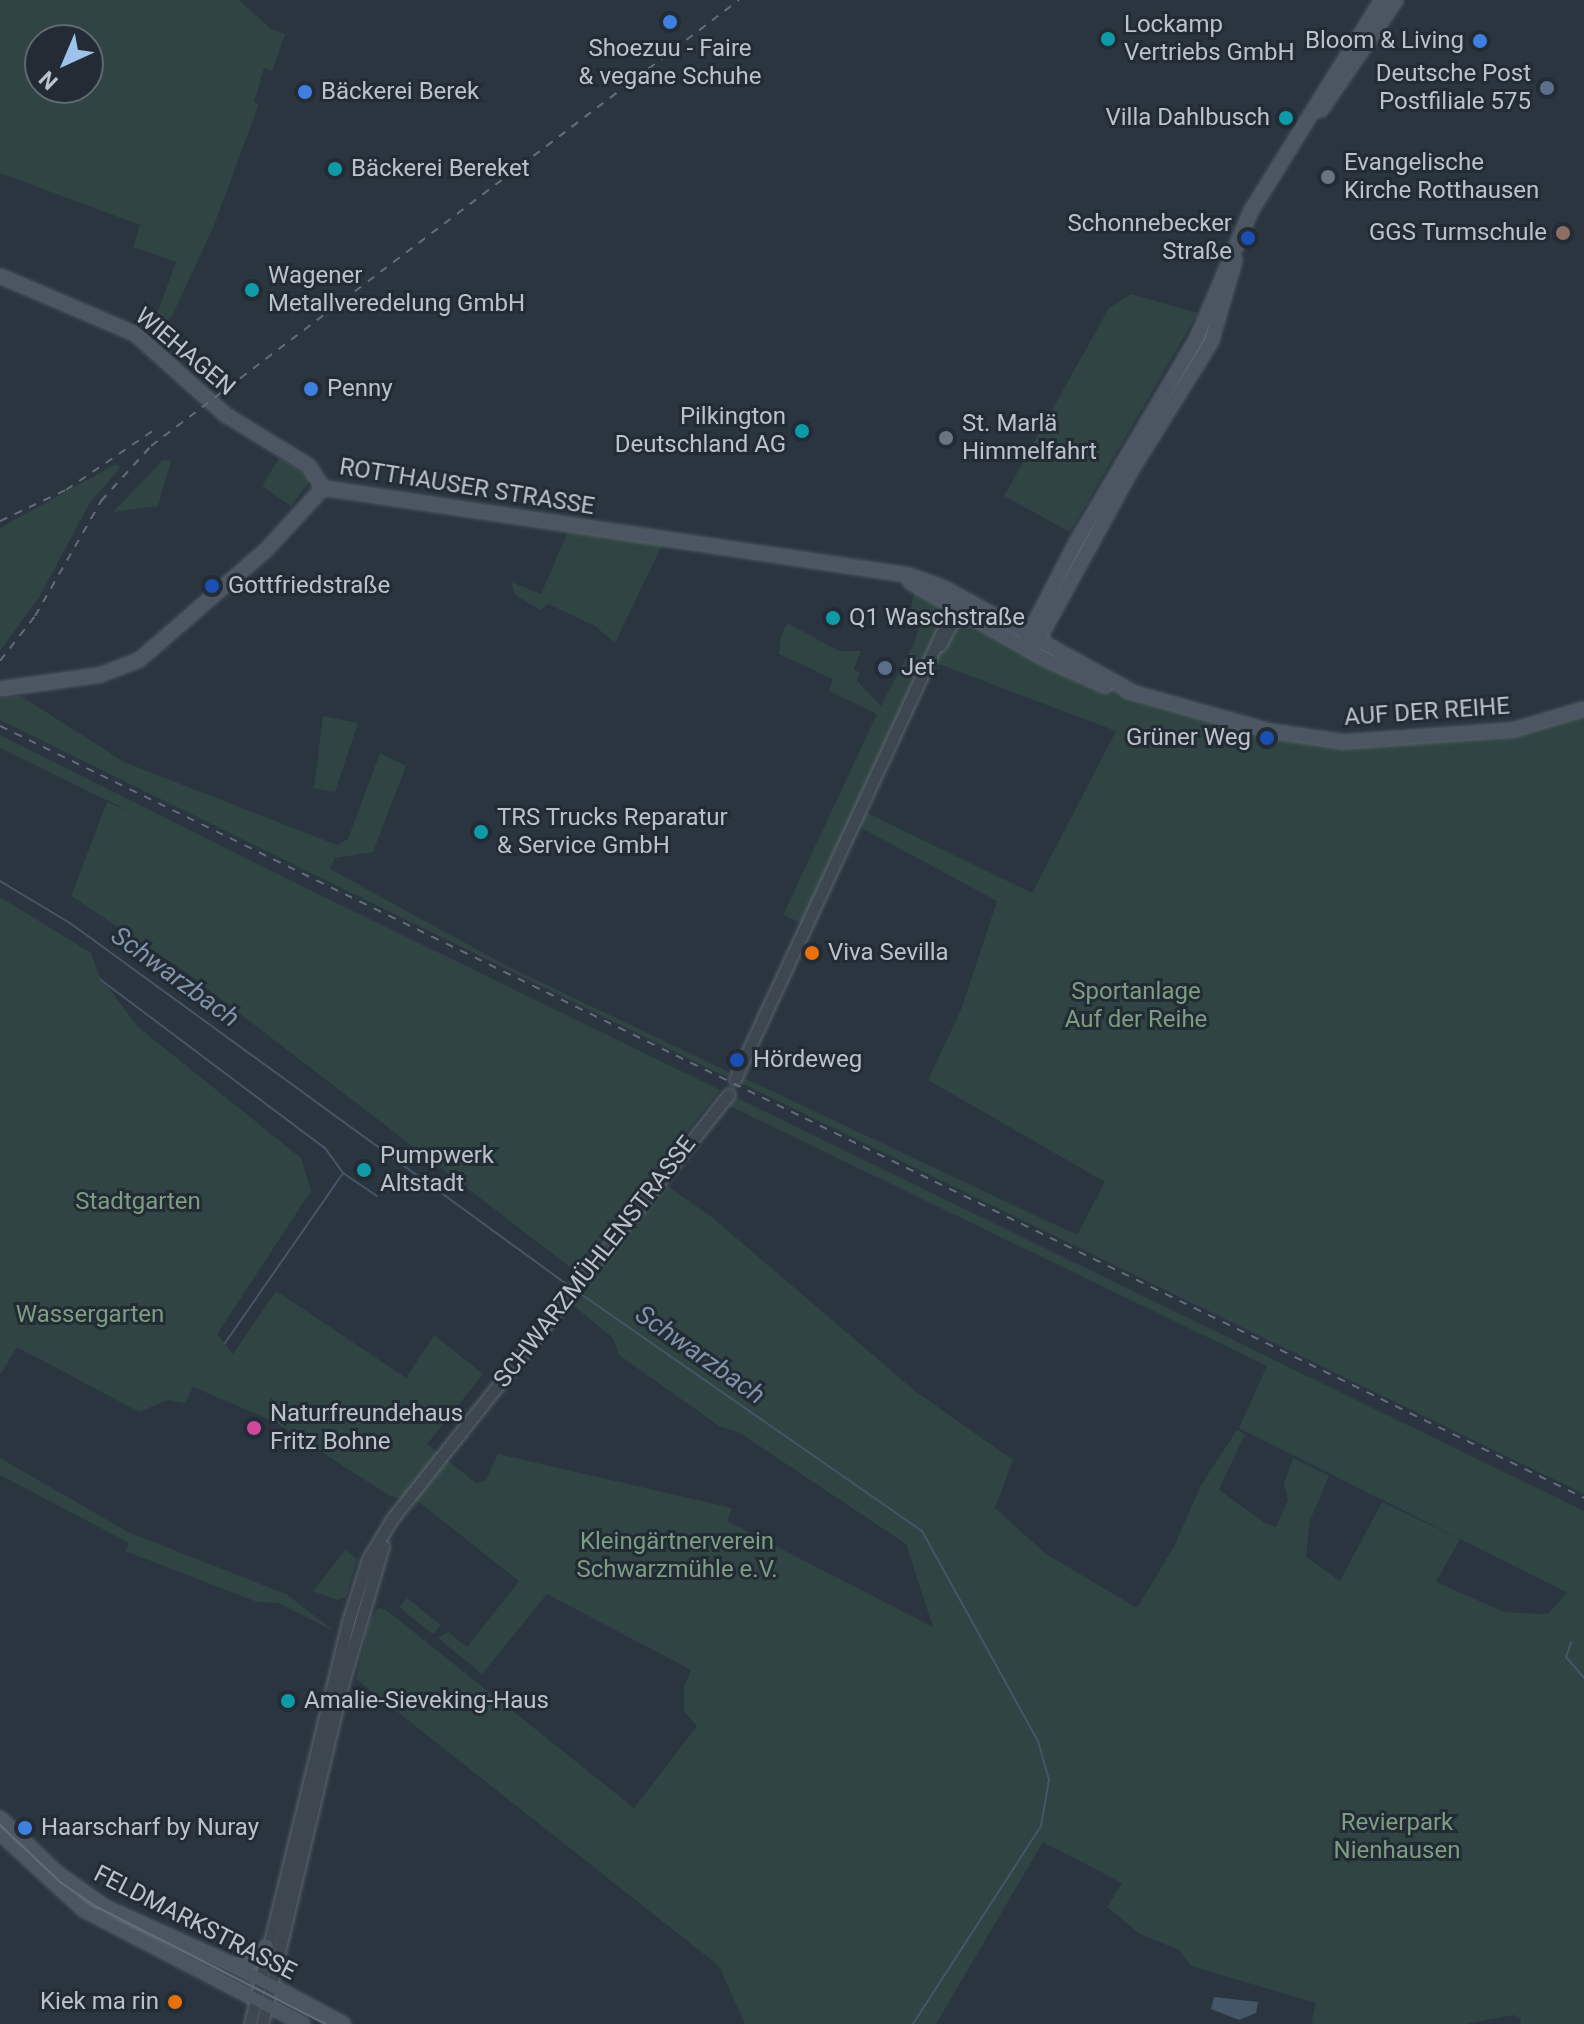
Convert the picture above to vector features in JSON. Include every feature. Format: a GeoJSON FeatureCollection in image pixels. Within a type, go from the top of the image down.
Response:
{"type":"FeatureCollection","features":[{"type":"Feature","properties":{"kind":"main road"},"geometry":{"type":"LineString","coordinates":[[1032,643],[1197,338],[1251,211],[1382,0]]}},
{"type":"Feature","properties":{"kind":"main road"},"geometry":{"type":"LineString","coordinates":[[1288,154],[1396,0]]}},
{"type":"Feature","properties":{"kind":"main road","name":"WIEHAGEN"},"geometry":{"type":"LineString","coordinates":[[0,276],[135,334],[226,415],[309,466],[323,488]]}},
{"type":"Feature","properties":{"kind":"main road","name":"ROTTHAUSER STRASSE"},"geometry":{"type":"LineString","coordinates":[[0,689],[100,675],[139,660],[267,549],[323,488],[900,577],[963,598]]}},
{"type":"Feature","properties":{"kind":"main road","name":"ROTTHAUSER STRASSE"},"geometry":{"type":"LineString","coordinates":[[900,577],[956,609]]}},
{"type":"Feature","properties":{"kind":"main road","name":"AUF DER REIHE"},"geometry":{"type":"LineString","coordinates":[[963,598],[1091,680],[1269,731],[1344,742],[1513,730],[1584,709]]}},
{"type":"Feature","properties":{"kind":"main road","name":"AUF DER REIHE"},"geometry":{"type":"LineString","coordinates":[[956,609],[1032,643]]}},
{"type":"Feature","properties":{"kind":"main road","name":"FELDMARKSTRASSE"},"geometry":{"type":"LineString","coordinates":[[0,1818],[57,1873],[105,1907],[235,1966],[343,2024]]}},
{"type":"Feature","properties":{"kind":"main road","name":"FELDMARKSTRASSE"},"geometry":{"type":"LineString","coordinates":[[0,1833],[84,1910],[299,2022]]}},
{"type":"Feature","properties":{"kind":"main road"},"geometry":{"type":"LineString","coordinates":[[235,1966],[252,1962],[267,1946]]}},
{"type":"Feature","properties":{"kind":"main road"},"geometry":{"type":"LineString","coordinates":[[273,2024],[299,2022]]}},
{"type":"Feature","properties":{"kind":"street"},"geometry":{"type":"LineString","coordinates":[[735,1079],[929,662],[963,598]]}},
{"type":"Feature","properties":{"kind":"street","name":"SCHWARZMÜHLENSTRASSE"},"geometry":{"type":"LineString","coordinates":[[362,1588],[404,1506],[729,1094]]}},
{"type":"Feature","properties":{"kind":"street"},"geometry":{"type":"LineString","coordinates":[[265,1982],[267,1946],[362,1588]]}},
{"type":"Feature","properties":{"kind":"street"},"geometry":{"type":"LineString","coordinates":[[250,2024],[265,1982],[362,1588]]}},
{"type":"Feature","properties":{"kind":"street"},"geometry":{"type":"LineString","coordinates":[[259,2002],[262,2024]]}},
{"type":"Feature","properties":{"kind":"green space"},"geometry":{"type":"Polygon","coordinates":[[[0,0],[239,0],[271,29],[285,34],[272,71],[264,68],[254,102],[259,104],[213,228],[172,316],[159,331],[144,325],[158,311],[176,262],[133,247],[140,225],[0,173],[0,0]]]}},
{"type":"Feature","properties":{"kind":"green space"},"geometry":{"type":"Polygon","coordinates":[[[1131,294],[1198,313],[1070,532],[1004,496],[1109,308],[1131,294]]]}},
{"type":"Feature","properties":{"kind":"green space"},"geometry":{"type":"Polygon","coordinates":[[[279,458],[312,478],[291,506],[262,486],[279,458]]]}},
{"type":"Feature","properties":{"kind":"green space"},"geometry":{"type":"Polygon","coordinates":[[[163,460],[171,461],[158,506],[113,512],[163,460]]]}},
{"type":"Feature","properties":{"kind":"green space"},"geometry":{"type":"Polygon","coordinates":[[[116,464],[120,468],[89,504],[40,596],[0,651],[0,528],[116,464]]]}},
{"type":"Feature","properties":{"kind":"green space"},"geometry":{"type":"Polygon","coordinates":[[[570,527],[663,543],[615,643],[595,626],[548,604],[541,610],[515,595],[511,582],[541,594],[570,527]]]}},
{"type":"Feature","properties":{"kind":"green space"},"geometry":{"type":"Polygon","coordinates":[[[915,587],[948,606],[802,924],[783,915],[877,714],[829,691],[833,679],[779,654],[781,636],[787,623],[839,651],[861,651],[854,669],[860,673],[857,681],[881,706],[915,641],[922,615],[911,610],[915,587]]]}},
{"type":"Feature","properties":{"kind":"green space","name":"Sportanlage Auf der Reihe"},"geometry":{"type":"Polygon","coordinates":[[[962,614],[1112,689],[1298,738],[1480,734],[1584,710],[1584,1494],[741,1083],[744,1078],[1077,1235],[1105,1182],[928,1080],[961,1010],[997,901],[856,825],[863,811],[1032,893],[1116,731],[931,661],[962,614]]]}},
{"type":"Feature","properties":{"kind":"green space"},"geometry":{"type":"Polygon","coordinates":[[[21,696],[124,762],[337,845],[348,839],[380,753],[406,766],[373,852],[335,858],[330,869],[511,968],[729,1072],[726,1077],[0,720],[0,698],[21,696]]]}},
{"type":"Feature","properties":{"kind":"green space"},"geometry":{"type":"Polygon","coordinates":[[[323,716],[358,723],[335,792],[314,788],[323,716]]]}},
{"type":"Feature","properties":{"kind":"green space"},"geometry":{"type":"Polygon","coordinates":[[[0,735],[720,1090],[575,1271],[187,973],[71,896],[107,802],[129,811],[0,748],[0,735]]]}},
{"type":"Feature","properties":{"kind":"green space"},"geometry":{"type":"Polygon","coordinates":[[[0,897],[91,953],[99,975],[138,1027],[301,1158],[311,1191],[217,1334],[233,1354],[276,1291],[406,1378],[434,1335],[483,1374],[427,1444],[476,1483],[486,1480],[498,1454],[732,1508],[727,1521],[933,1627],[906,1544],[740,1433],[719,1426],[619,1355],[613,1338],[574,1306],[666,1185],[713,1218],[915,1391],[1013,1460],[995,1508],[1046,1554],[1137,1608],[1175,1545],[1201,1485],[1237,1430],[1245,1434],[1219,1490],[1265,1523],[1276,1527],[1288,1500],[1284,1484],[1293,1458],[1329,1476],[1310,1520],[1306,1557],[1340,1581],[1382,1502],[1460,1539],[1436,1582],[1504,1612],[1548,1614],[1567,1593],[1574,1596],[1239,1428],[1267,1366],[730,1106],[735,1097],[1584,1511],[1584,2024],[1520,2024],[1521,2018],[1513,2015],[1466,2024],[1311,2024],[1316,2003],[1191,1966],[1179,1950],[1140,1934],[1107,1907],[1122,1883],[1043,1842],[936,2024],[745,2024],[719,1966],[356,1679],[369,1623],[378,1608],[385,1609],[634,1808],[697,1726],[684,1711],[684,1687],[691,1670],[547,1594],[482,1674],[438,1638],[448,1632],[467,1647],[519,1581],[420,1503],[390,1496],[273,1421],[193,1387],[185,1403],[168,1400],[139,1412],[17,1347],[0,1375],[0,897]]]}},
{"type":"Feature","properties":{"kind":"green space"},"geometry":{"type":"Polygon","coordinates":[[[0,1458],[128,1532],[286,1594],[334,1631],[278,1603],[257,1602],[125,1551],[129,1543],[0,1475],[0,1458]]]}},
{"type":"Feature","properties":{"kind":"green space"},"geometry":{"type":"Polygon","coordinates":[[[345,1550],[357,1559],[346,1597],[337,1600],[313,1591],[345,1550]]]}},
{"type":"Feature","properties":{"kind":"green space"},"geometry":{"type":"Polygon","coordinates":[[[407,1598],[440,1625],[433,1634],[399,1607],[407,1598]]]}},
{"type":"Feature","properties":{"kind":"water"},"geometry":{"type":"Polygon","coordinates":[[[1214,1997],[1258,2002],[1256,2013],[1239,2020],[1211,2009],[1214,1997]]]}},
{"type":"Feature","properties":{"kind":"waterway","name":"Schwarzbach"},"geometry":{"type":"LineString","coordinates":[[0,881],[70,923],[569,1286]]}},
{"type":"Feature","properties":{"kind":"waterway"},"geometry":{"type":"LineString","coordinates":[[101,980],[325,1148],[343,1173],[377,1196]]}},
{"type":"Feature","properties":{"kind":"waterway"},"geometry":{"type":"LineString","coordinates":[[225,1343],[343,1173]]}},
{"type":"Feature","properties":{"kind":"waterway","name":"Schwarzbach"},"geometry":{"type":"LineString","coordinates":[[578,1292],[922,1531],[1038,1741],[1049,1780],[1041,1826],[913,2024]]}},
{"type":"Feature","properties":{"kind":"waterway"},"geometry":{"type":"LineString","coordinates":[[1571,1642],[1566,1657],[1584,1678]]}},
{"type":"Feature","properties":{"kind":"tram line"},"geometry":{"type":"LineString","coordinates":[[0,1825],[60,1882],[95,1906],[326,2024]]}},
{"type":"Feature","properties":{"kind":"railway"},"geometry":{"type":"LineString","coordinates":[[0,661],[35,616],[101,501],[151,446],[739,0]]}},
{"type":"Feature","properties":{"kind":"railway"},"geometry":{"type":"LineString","coordinates":[[0,521],[66,490],[157,428]]}},
{"type":"Feature","properties":{"kind":"railway"},"geometry":{"type":"LineString","coordinates":[[0,726],[1584,1498]]}},
{"type":"Feature","properties":{"kind":"place","name":"Shoezuu - Faire & vegane Schuhe"},"geometry":{"type":"Point","coordinates":[670,22]}},
{"type":"Feature","properties":{"kind":"place","name":"Lockamp Vertriebs GmbH"},"geometry":{"type":"Point","coordinates":[1108,39]}},
{"type":"Feature","properties":{"kind":"place","name":"Bloom & Living"},"geometry":{"type":"Point","coordinates":[1480,41]}},
{"type":"Feature","properties":{"kind":"place","name":"Deutsche Post Postfiliale 575"},"geometry":{"type":"Point","coordinates":[1547,88]}},
{"type":"Feature","properties":{"kind":"place","name":"Bäckerei Berek"},"geometry":{"type":"Point","coordinates":[305,92]}},
{"type":"Feature","properties":{"kind":"place","name":"Villa Dahlbusch"},"geometry":{"type":"Point","coordinates":[1286,118]}},
{"type":"Feature","properties":{"kind":"place","name":"Bäckerei Bereket"},"geometry":{"type":"Point","coordinates":[335,169]}},
{"type":"Feature","properties":{"kind":"place","name":"Evangelische Kirche Rotthausen"},"geometry":{"type":"Point","coordinates":[1328,177]}},
{"type":"Feature","properties":{"kind":"place","name":"GGS Turmschule"},"geometry":{"type":"Point","coordinates":[1563,233]}},
{"type":"Feature","properties":{"kind":"place","name":"Schonnebecker Straße"},"geometry":{"type":"Point","coordinates":[1248,238]}},
{"type":"Feature","properties":{"kind":"place","name":"Wagener Metallveredelung GmbH"},"geometry":{"type":"Point","coordinates":[252,290]}},
{"type":"Feature","properties":{"kind":"place","name":"Penny"},"geometry":{"type":"Point","coordinates":[311,389]}},
{"type":"Feature","properties":{"kind":"place","name":"Pilkington Deutschland AG"},"geometry":{"type":"Point","coordinates":[802,431]}},
{"type":"Feature","properties":{"kind":"place","name":"St. Marlä Himmelfahrt"},"geometry":{"type":"Point","coordinates":[946,438]}},
{"type":"Feature","properties":{"kind":"place","name":"Gottfriedstraße"},"geometry":{"type":"Point","coordinates":[212,586]}},
{"type":"Feature","properties":{"kind":"place","name":"Q1 Waschstraße"},"geometry":{"type":"Point","coordinates":[833,618]}},
{"type":"Feature","properties":{"kind":"place","name":"Jet"},"geometry":{"type":"Point","coordinates":[885,668]}},
{"type":"Feature","properties":{"kind":"place","name":"Grüner Weg"},"geometry":{"type":"Point","coordinates":[1267,738]}},
{"type":"Feature","properties":{"kind":"place","name":"TRS Trucks Reparatur & Service GmbH"},"geometry":{"type":"Point","coordinates":[481,832]}},
{"type":"Feature","properties":{"kind":"place","name":"Viva Sevilla"},"geometry":{"type":"Point","coordinates":[812,953]}},
{"type":"Feature","properties":{"kind":"place","name":"Hördeweg"},"geometry":{"type":"Point","coordinates":[737,1060]}},
{"type":"Feature","properties":{"kind":"place","name":"Pumpwerk Altstadt"},"geometry":{"type":"Point","coordinates":[364,1170]}},
{"type":"Feature","properties":{"kind":"place","name":"Naturfreundehaus Fritz Bohne"},"geometry":{"type":"Point","coordinates":[254,1428]}},
{"type":"Feature","properties":{"kind":"place","name":"Amalie-Sieveking-Haus"},"geometry":{"type":"Point","coordinates":[288,1701]}},
{"type":"Feature","properties":{"kind":"place","name":"Haarscharf by Nuray"},"geometry":{"type":"Point","coordinates":[25,1828]}},
{"type":"Feature","properties":{"kind":"place","name":"Kiek ma rin"},"geometry":{"type":"Point","coordinates":[175,2002]}},
{"type":"Feature","properties":{"kind":"park label","name":"Stadtgarten"},"geometry":{"type":"Point","coordinates":[138,1202]}},
{"type":"Feature","properties":{"kind":"park label","name":"Wassergarten"},"geometry":{"type":"Point","coordinates":[90,1315]}},
{"type":"Feature","properties":{"kind":"park label","name":"Kleingärtnerverein Schwarzmühle e.V."},"geometry":{"type":"Point","coordinates":[677,1556]}},
{"type":"Feature","properties":{"kind":"park label","name":"Revierpark Nienhausen"},"geometry":{"type":"Point","coordinates":[1397,1837]}}]}
